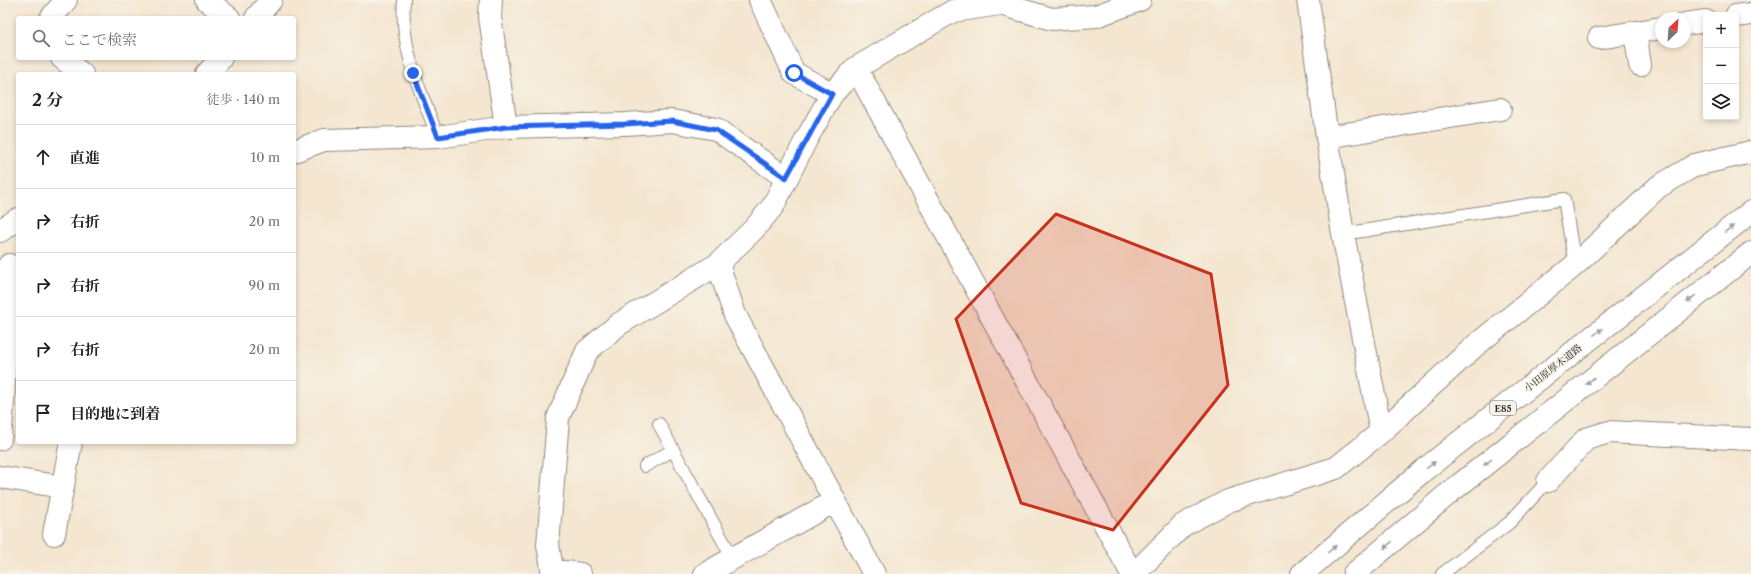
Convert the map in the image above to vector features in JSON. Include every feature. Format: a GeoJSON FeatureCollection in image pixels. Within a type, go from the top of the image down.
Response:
{"type":"FeatureCollection","features":[{"type":"Feature","properties":{"kind":"main road"},"geometry":{"type":"LineString","coordinates":[[53,16],[66,0]]}},
{"type":"Feature","properties":{"kind":"main road"},"geometry":{"type":"LineString","coordinates":[[207,0],[227,16]]}},
{"type":"Feature","properties":{"kind":"main road"},"geometry":{"type":"LineString","coordinates":[[258,16],[271,0]]}},
{"type":"Feature","properties":{"kind":"main road"},"geometry":{"type":"LineString","coordinates":[[491,0],[490,17],[506,127]]}},
{"type":"Feature","properties":{"kind":"main road"},"geometry":{"type":"LineString","coordinates":[[760,0],[794,73],[832,94]]}},
{"type":"Feature","properties":{"kind":"main road"},"geometry":{"type":"LineString","coordinates":[[580,574],[552,572],[548,545],[558,418],[587,351],[619,324],[718,264],[756,228],[772,206],[832,94],[856,68],[953,11],[1000,4],[1052,19],[1096,16],[1140,0]]}},
{"type":"Feature","properties":{"kind":"main road"},"geometry":{"type":"LineString","coordinates":[[1308,0],[1327,137],[1343,234],[1381,432]]}},
{"type":"Feature","properties":{"kind":"main road"},"geometry":{"type":"LineString","coordinates":[[1739,16],[1751,14]]}},
{"type":"Feature","properties":{"kind":"main road"},"geometry":{"type":"LineString","coordinates":[[1691,23],[1703,21]]}},
{"type":"Feature","properties":{"kind":"main road"},"geometry":{"type":"LineString","coordinates":[[1599,38],[1655,29]]}},
{"type":"Feature","properties":{"kind":"main road"},"geometry":{"type":"LineString","coordinates":[[1635,32],[1640,65]]}},
{"type":"Feature","properties":{"kind":"main road"},"geometry":{"type":"LineString","coordinates":[[64,60],[80,72]]}},
{"type":"Feature","properties":{"kind":"main road"},"geometry":{"type":"LineString","coordinates":[[209,72],[219,60]]}},
{"type":"Feature","properties":{"kind":"main road"},"geometry":{"type":"LineString","coordinates":[[856,68],[1133,574],[1183,525],[1228,501],[1336,468],[1381,432],[1476,345],[1575,265],[1658,188],[1695,165],[1751,152]]}},
{"type":"Feature","properties":{"kind":"main road"},"geometry":{"type":"LineString","coordinates":[[1327,137],[1500,109]]}},
{"type":"Feature","properties":{"kind":"main road"},"geometry":{"type":"LineString","coordinates":[[296,150],[324,140],[438,137],[506,127],[625,124],[672,121],[716,130],[786,178]]}},
{"type":"Feature","properties":{"kind":"main road","name":"小田原厚木道路"},"geometry":{"type":"LineString","coordinates":[[1302,574],[1424,470],[1707,245],[1751,212]]}},
{"type":"Feature","properties":{"kind":"main road"},"geometry":{"type":"LineString","coordinates":[[0,231],[16,220]]}},
{"type":"Feature","properties":{"kind":"main road"},"geometry":{"type":"LineString","coordinates":[[1354,574],[1448,494],[1751,253]]}},
{"type":"Feature","properties":{"kind":"main road"},"geometry":{"type":"LineString","coordinates":[[0,439],[9,264]]}},
{"type":"Feature","properties":{"kind":"main road"},"geometry":{"type":"LineString","coordinates":[[718,264],[735,315],[874,574]]}},
{"type":"Feature","properties":{"kind":"main road"},"geometry":{"type":"LineString","coordinates":[[1548,481],[1586,439],[1609,432],[1751,439]]}},
{"type":"Feature","properties":{"kind":"main road"},"geometry":{"type":"LineString","coordinates":[[54,534],[71,444]]}},
{"type":"Feature","properties":{"kind":"main road"},"geometry":{"type":"LineString","coordinates":[[0,477],[63,487]]}},
{"type":"Feature","properties":{"kind":"main road"},"geometry":{"type":"LineString","coordinates":[[705,574],[835,501]]}},
{"type":"Feature","properties":{"kind":"lane"},"geometry":{"type":"LineString","coordinates":[[404,0],[402,20],[413,73],[438,137]]}},
{"type":"Feature","properties":{"kind":"lane"},"geometry":{"type":"LineString","coordinates":[[1343,234],[1564,199],[1575,265]]}},
{"type":"Feature","properties":{"kind":"lane"},"geometry":{"type":"LineString","coordinates":[[659,424],[733,559]]}},
{"type":"Feature","properties":{"kind":"lane"},"geometry":{"type":"LineString","coordinates":[[645,466],[673,450]]}},
{"type":"Feature","properties":{"kind":"lane"},"geometry":{"type":"LineString","coordinates":[[1442,574],[1509,523],[1548,481]]}},
{"type":"Feature","properties":{"kind":"highlighted area"},"geometry":{"type":"Polygon","coordinates":[[[1056,214],[1211,274],[1228,385],[1113,530],[1021,503],[956,319],[1056,214]]]}},
{"type":"Feature","properties":{"kind":"route"},"geometry":{"type":"LineString","coordinates":[[413,73],[438,137],[506,127],[625,124],[672,121],[716,130],[786,178],[832,94],[794,73]]}}]}
